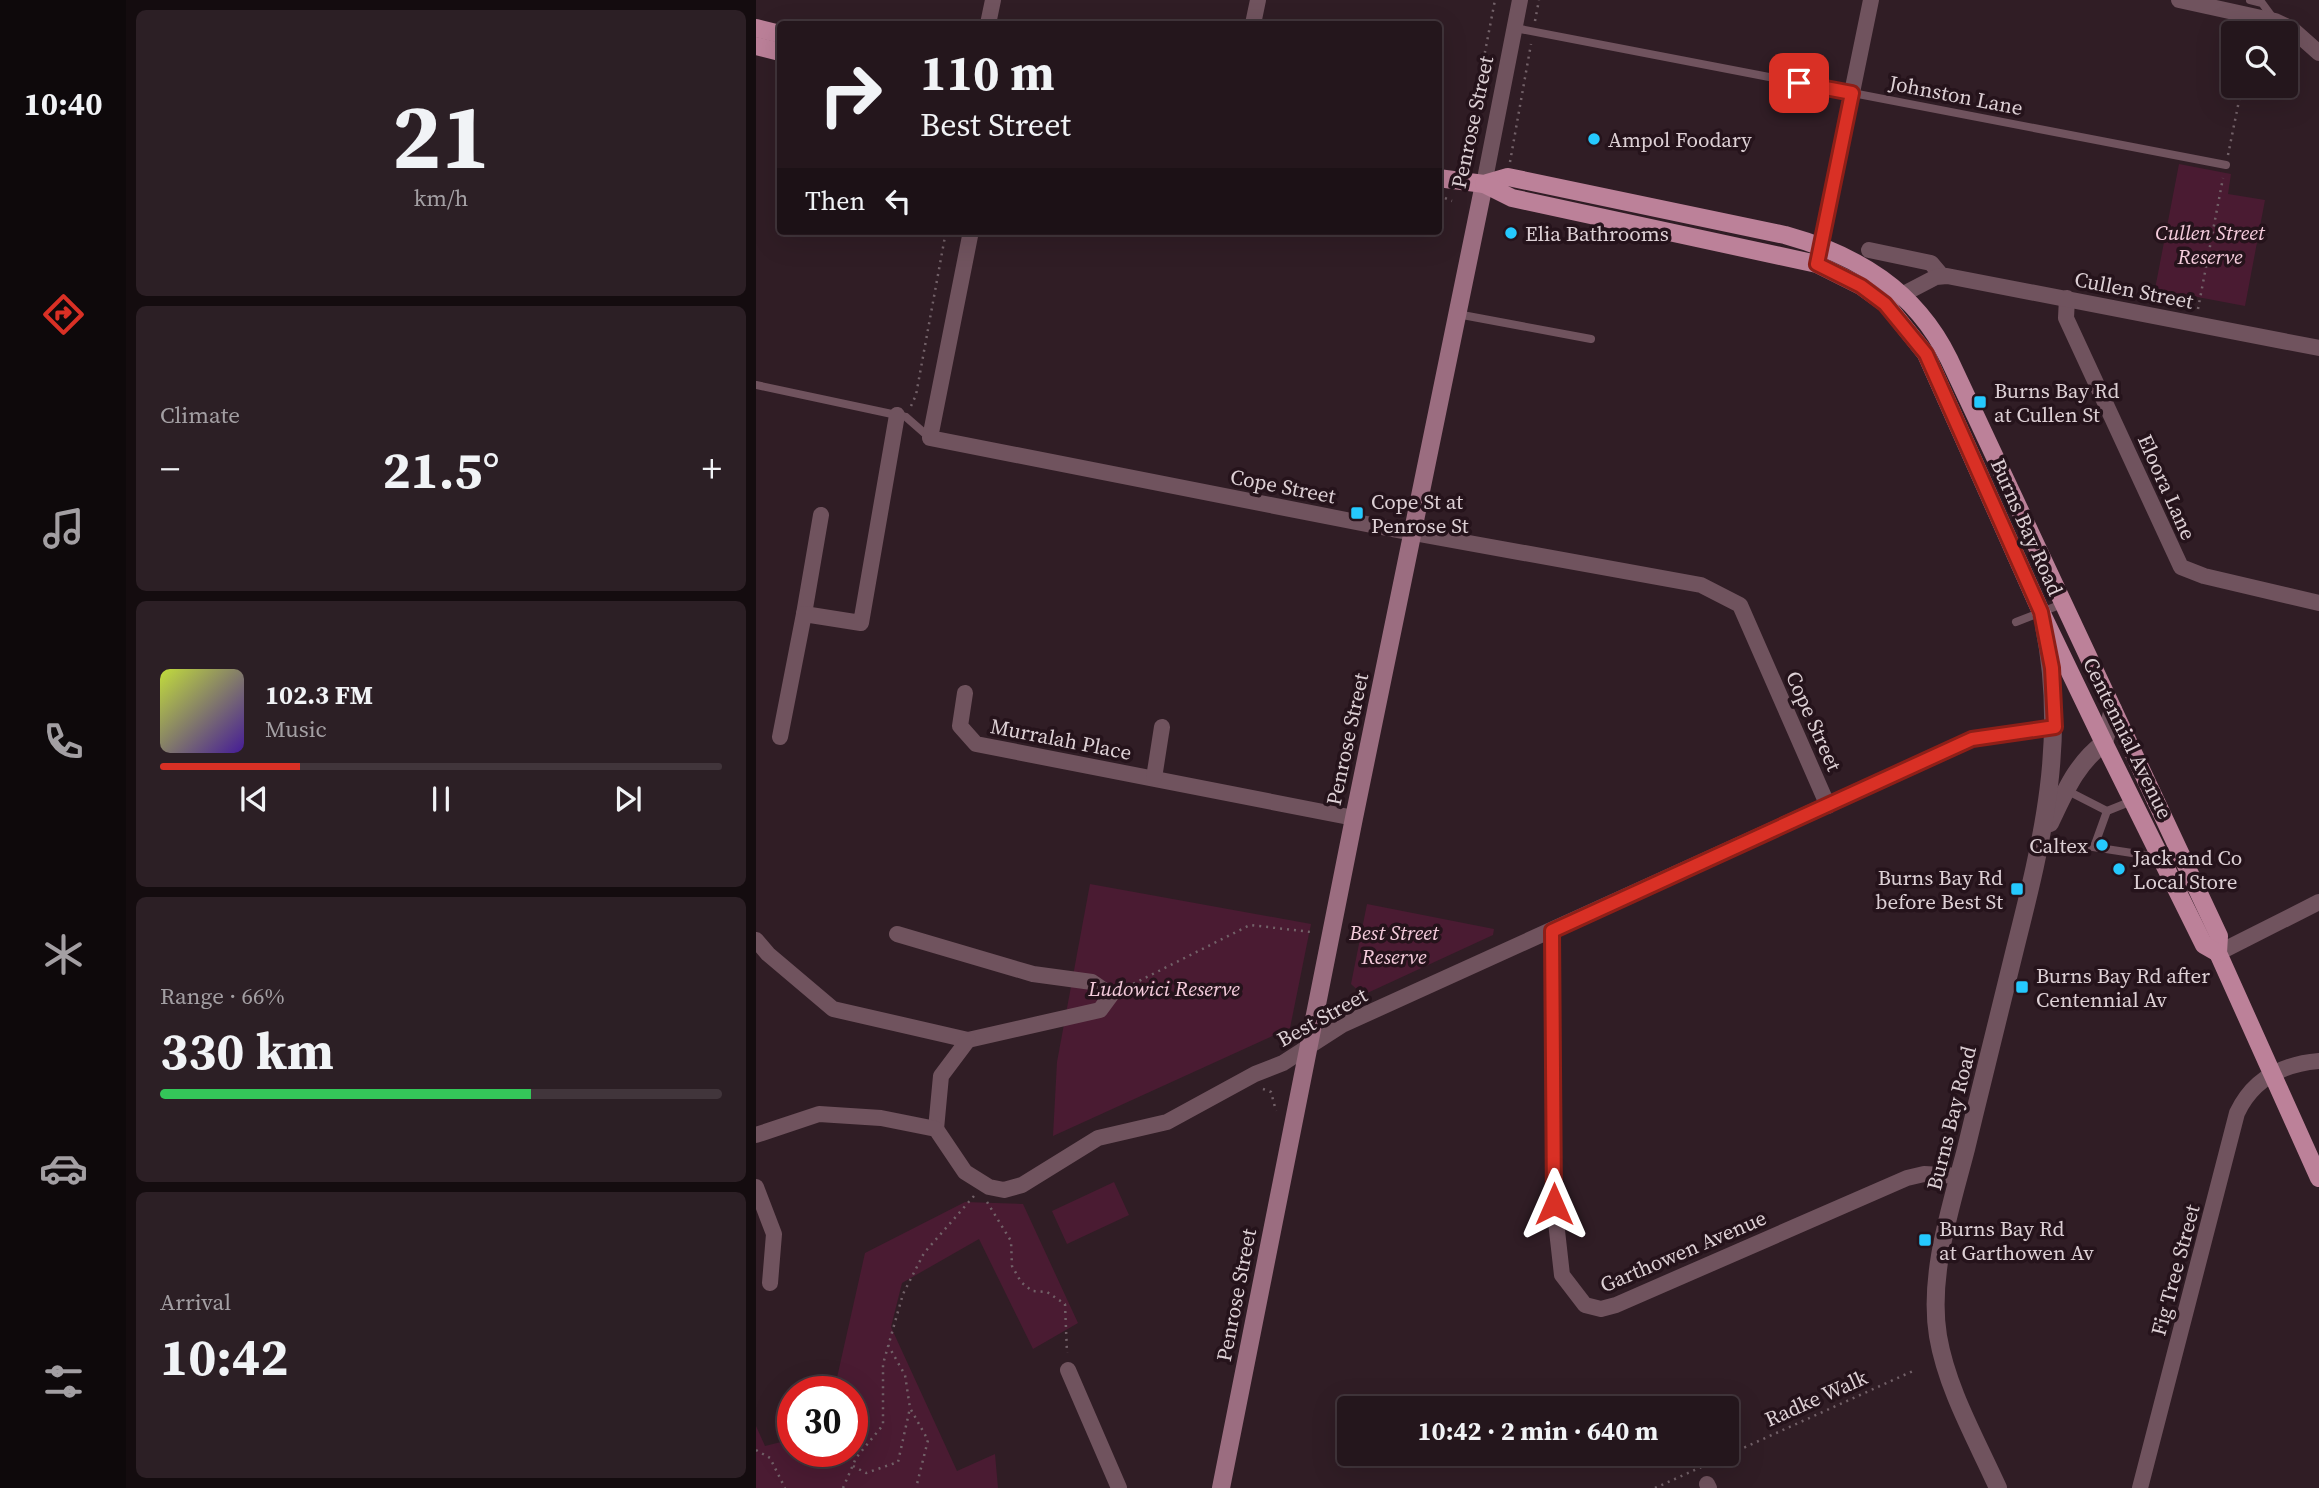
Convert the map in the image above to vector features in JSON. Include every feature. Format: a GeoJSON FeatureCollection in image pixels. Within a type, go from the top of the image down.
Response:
{"type":"FeatureCollection","features":[{"type":"Feature","properties":{"kind":"main road"},"geometry":{"type":"LineString","coordinates":[[756,28],[777,33]]}},
{"type":"Feature","properties":{"kind":"main road"},"geometry":{"type":"LineString","coordinates":[[756,47],[777,51]]}},
{"type":"Feature","properties":{"kind":"main road","name":"Burns Bay Road"},"geometry":{"type":"LineString","coordinates":[[1484,184],[1508,177],[1821,245],[1871,270],[1902,294],[1942,345],[2062,604]]}},
{"type":"Feature","properties":{"kind":"main road","name":"Burns Bay Road"},"geometry":{"type":"LineString","coordinates":[[1442,179],[1484,184],[1512,198],[1817,264],[1861,286],[1885,304],[1926,354],[2041,612]]}},
{"type":"Feature","properties":{"kind":"main road","name":"Penrose Street"},"geometry":{"type":"LineString","coordinates":[[1221,1488],[1484,184]]}},
{"type":"Feature","properties":{"kind":"main road","name":"Centennial Avenue"},"geometry":{"type":"LineString","coordinates":[[2062,604],[2219,936],[2218,953],[2319,1178]]}},
{"type":"Feature","properties":{"kind":"main road","name":"Centennial Avenue"},"geometry":{"type":"LineString","coordinates":[[2041,612],[2204,945],[2218,953]]}},
{"type":"Feature","properties":{"kind":"street"},"geometry":{"type":"LineString","coordinates":[[989,21],[993,0]]}},
{"type":"Feature","properties":{"kind":"street"},"geometry":{"type":"LineString","coordinates":[[1254,21],[1258,0]]}},
{"type":"Feature","properties":{"kind":"street","name":"Penrose Street"},"geometry":{"type":"LineString","coordinates":[[1484,184],[1520,0]]}},
{"type":"Feature","properties":{"kind":"street"},"geometry":{"type":"LineString","coordinates":[[1817,264],[1871,0]]}},
{"type":"Feature","properties":{"kind":"street"},"geometry":{"type":"LineString","coordinates":[[2179,0],[2275,21]]}},
{"type":"Feature","properties":{"kind":"street"},"geometry":{"type":"LineString","coordinates":[[2298,35],[2319,53]]}},
{"type":"Feature","properties":{"kind":"street"},"geometry":{"type":"LineString","coordinates":[[930,439],[970,235]]}},
{"type":"Feature","properties":{"kind":"street","name":"Cullen Street"},"geometry":{"type":"LineString","coordinates":[[1869,250],[1931,263],[1942,275],[2319,348]]}},
{"type":"Feature","properties":{"kind":"street"},"geometry":{"type":"LineString","coordinates":[[1885,304],[1942,275]]}},
{"type":"Feature","properties":{"kind":"street","name":"Eloora Lane"},"geometry":{"type":"LineString","coordinates":[[2067,298],[2066,318],[2181,567],[2191,573],[2319,603]]}},
{"type":"Feature","properties":{"kind":"street"},"geometry":{"type":"LineString","coordinates":[[804,614],[861,623],[901,416]]}},
{"type":"Feature","properties":{"kind":"street","name":"Cope Street"},"geometry":{"type":"LineString","coordinates":[[930,439],[1701,586],[1740,605],[1828,806]]}},
{"type":"Feature","properties":{"kind":"street"},"geometry":{"type":"LineString","coordinates":[[780,737],[821,515]]}},
{"type":"Feature","properties":{"kind":"street","name":"Burns Bay Road"},"geometry":{"type":"LineString","coordinates":[[1998,1488],[1951,1382],[1938,1335],[1939,1270],[1959,1176],[2042,841],[2055,727],[2052,668],[2041,612]]}},
{"type":"Feature","properties":{"kind":"street","name":"Murralah Place"},"geometry":{"type":"LineString","coordinates":[[965,693],[960,726],[976,744],[1354,818]]}},
{"type":"Feature","properties":{"kind":"street"},"geometry":{"type":"LineString","coordinates":[[2104,743],[2113,709]]}},
{"type":"Feature","properties":{"kind":"street","name":"Murralah Place"},"geometry":{"type":"LineString","coordinates":[[1154,778],[1162,727]]}},
{"type":"Feature","properties":{"kind":"street","name":"Best Street"},"geometry":{"type":"LineString","coordinates":[[984,1190],[1004,1190],[1023,1185],[1098,1138],[1167,1122],[1255,1074],[1283,1063],[1342,1025],[1972,739],[2055,727]]}},
{"type":"Feature","properties":{"kind":"street","name":"Burns Bay Road"},"geometry":{"type":"LineString","coordinates":[[2042,841],[2066,790],[2086,757],[2104,743]]}},
{"type":"Feature","properties":{"kind":"street"},"geometry":{"type":"LineString","coordinates":[[2218,953],[2319,902]]}},
{"type":"Feature","properties":{"kind":"street","name":"Garthowen Avenue"},"geometry":{"type":"LineString","coordinates":[[1552,931],[1554,1204],[1562,1275],[1585,1305],[1601,1309],[1616,1305],[1907,1178],[1924,1174],[1959,1176]]}},
{"type":"Feature","properties":{"kind":"street"},"geometry":{"type":"LineString","coordinates":[[756,940],[768,954],[833,1009],[968,1040],[1100,1010],[1111,995],[1093,982],[1033,974],[897,934]]}},
{"type":"Feature","properties":{"kind":"street"},"geometry":{"type":"LineString","coordinates":[[968,1040],[941,1076],[936,1129],[965,1172],[984,1190]]}},
{"type":"Feature","properties":{"kind":"street"},"geometry":{"type":"LineString","coordinates":[[2271,1073],[2298,1064],[2319,1061]]}},
{"type":"Feature","properties":{"kind":"street","name":"Fig Tree Street"},"geometry":{"type":"LineString","coordinates":[[2140,1488],[2237,1113],[2254,1087],[2271,1073]]}},
{"type":"Feature","properties":{"kind":"street"},"geometry":{"type":"LineString","coordinates":[[756,1135],[818,1114],[881,1118],[936,1129]]}},
{"type":"Feature","properties":{"kind":"street"},"geometry":{"type":"LineString","coordinates":[[756,1187],[774,1234],[770,1283]]}},
{"type":"Feature","properties":{"kind":"street"},"geometry":{"type":"LineString","coordinates":[[1068,1370],[1119,1488]]}},
{"type":"Feature","properties":{"kind":"lane"},"geometry":{"type":"LineString","coordinates":[[2250,0],[2262,3],[2275,21]]}},
{"type":"Feature","properties":{"kind":"lane","name":"Johnston Lane"},"geometry":{"type":"LineString","coordinates":[[1515,28],[2226,165]]}},
{"type":"Feature","properties":{"kind":"lane"},"geometry":{"type":"LineString","coordinates":[[1457,314],[1591,339]]}},
{"type":"Feature","properties":{"kind":"lane"},"geometry":{"type":"LineString","coordinates":[[756,385],[901,416],[930,439]]}},
{"type":"Feature","properties":{"kind":"lane"},"geometry":{"type":"LineString","coordinates":[[2017,622],[2062,604]]}},
{"type":"Feature","properties":{"kind":"lane"},"geometry":{"type":"LineString","coordinates":[[2066,790],[2107,811]]}},
{"type":"Feature","properties":{"kind":"lane"},"geometry":{"type":"LineString","coordinates":[[2094,847],[2107,811],[2132,801]]}},
{"type":"Feature","properties":{"kind":"lane"},"geometry":{"type":"LineString","coordinates":[[2042,841],[2062,851],[2080,845],[2161,858]]}},
{"type":"Feature","properties":{"kind":"path"},"geometry":{"type":"LineString","coordinates":[[1465,156],[1496,0]]}},
{"type":"Feature","properties":{"kind":"path"},"geometry":{"type":"LineString","coordinates":[[1510,166],[1539,0]]}},
{"type":"Feature","properties":{"kind":"path"},"geometry":{"type":"LineString","coordinates":[[2196,323],[2240,98]]}},
{"type":"Feature","properties":{"kind":"path"},"geometry":{"type":"LineString","coordinates":[[1442,197],[1452,201]]}},
{"type":"Feature","properties":{"kind":"path"},"geometry":{"type":"LineString","coordinates":[[901,416],[916,395],[945,235]]}},
{"type":"Feature","properties":{"kind":"path"},"geometry":{"type":"LineString","coordinates":[[1111,995],[1250,925],[1311,932]]}},
{"type":"Feature","properties":{"kind":"path"},"geometry":{"type":"LineString","coordinates":[[868,1446],[883,1425],[883,1364],[903,1294],[924,1253],[984,1190]]}},
{"type":"Feature","properties":{"kind":"path"},"geometry":{"type":"LineString","coordinates":[[984,1190],[990,1211],[1011,1241],[1012,1266],[1020,1282],[1031,1291],[1047,1292],[1065,1304],[1068,1370]]}},
{"type":"Feature","properties":{"kind":"path"},"geometry":{"type":"LineString","coordinates":[[888,1345],[905,1375],[910,1408],[928,1440],[916,1488]]}},
{"type":"Feature","properties":{"kind":"path","name":"Radke Walk"},"geometry":{"type":"LineString","coordinates":[[1655,1488],[1913,1371]]}},
{"type":"Feature","properties":{"kind":"path"},"geometry":{"type":"LineString","coordinates":[[855,1467],[866,1473],[898,1462],[910,1408]]}},
{"type":"Feature","properties":{"kind":"path"},"geometry":{"type":"LineString","coordinates":[[756,1450],[770,1458],[785,1488]]}},
{"type":"Feature","properties":{"kind":"path"},"geometry":{"type":"LineString","coordinates":[[843,1488],[853,1467]]}},
{"type":"Feature","properties":{"kind":"green space","name":"Cullen Street Reserve"},"geometry":{"type":"Polygon","coordinates":[[[2179,164],[2231,174],[2228,194],[2265,200],[2245,306],[2155,289],[2179,164]]]}},
{"type":"Feature","properties":{"kind":"green space","name":"Ludowici Reserve"},"geometry":{"type":"Polygon","coordinates":[[[1090,884],[1311,924],[1290,1028],[1053,1136],[1057,1062],[1090,884]]]}},
{"type":"Feature","properties":{"kind":"green space","name":"Best Street Reserve"},"geometry":{"type":"Polygon","coordinates":[[[1367,904],[1494,929],[1493,935],[1363,995],[1351,984],[1367,904]]]}},
{"type":"Feature","properties":{"kind":"green space"},"geometry":{"type":"Polygon","coordinates":[[[1114,1182],[1129,1215],[1067,1244],[1052,1211],[1114,1182]]]}},
{"type":"Feature","properties":{"kind":"green space"},"geometry":{"type":"Polygon","coordinates":[[[965,1202],[1023,1204],[1078,1323],[1033,1349],[979,1239],[902,1283],[891,1327],[957,1471],[995,1454],[998,1488],[756,1488],[756,1426],[765,1446],[777,1443],[777,1467],[868,1467],[868,1376],[837,1376],[865,1253],[965,1202]]]}},
{"type":"Feature","properties":{"kind":"place","name":"Ampol Foodary"},"geometry":{"type":"Point","coordinates":[1594,139]}},
{"type":"Feature","properties":{"kind":"place","name":"Elia Bathrooms"},"geometry":{"type":"Point","coordinates":[1511,233]}},
{"type":"Feature","properties":{"kind":"place","name":"Burns Bay Rd at Cullen St"},"geometry":{"type":"Point","coordinates":[1980,402]}},
{"type":"Feature","properties":{"kind":"place","name":"Cope St at Penrose St"},"geometry":{"type":"Point","coordinates":[1357,513]}},
{"type":"Feature","properties":{"kind":"place","name":"Caltex"},"geometry":{"type":"Point","coordinates":[2102,845]}},
{"type":"Feature","properties":{"kind":"place","name":"Jack and Co Local Store"},"geometry":{"type":"Point","coordinates":[2119,869]}},
{"type":"Feature","properties":{"kind":"place","name":"Burns Bay Rd before Best St"},"geometry":{"type":"Point","coordinates":[2017,889]}},
{"type":"Feature","properties":{"kind":"place","name":"Burns Bay Rd after Centennial Av"},"geometry":{"type":"Point","coordinates":[2022,987]}},
{"type":"Feature","properties":{"kind":"place","name":"Burns Bay Rd at Garthowen Av"},"geometry":{"type":"Point","coordinates":[1925,1240]}},
{"type":"Feature","properties":{"kind":"route"},"geometry":{"type":"LineString","coordinates":[[1554,1204],[1552,931],[1972,739],[2055,727],[2052,668],[2041,612],[1926,354],[1916,338],[1885,304],[1861,286],[1817,264],[1852,93],[1799,83]]}}]}
